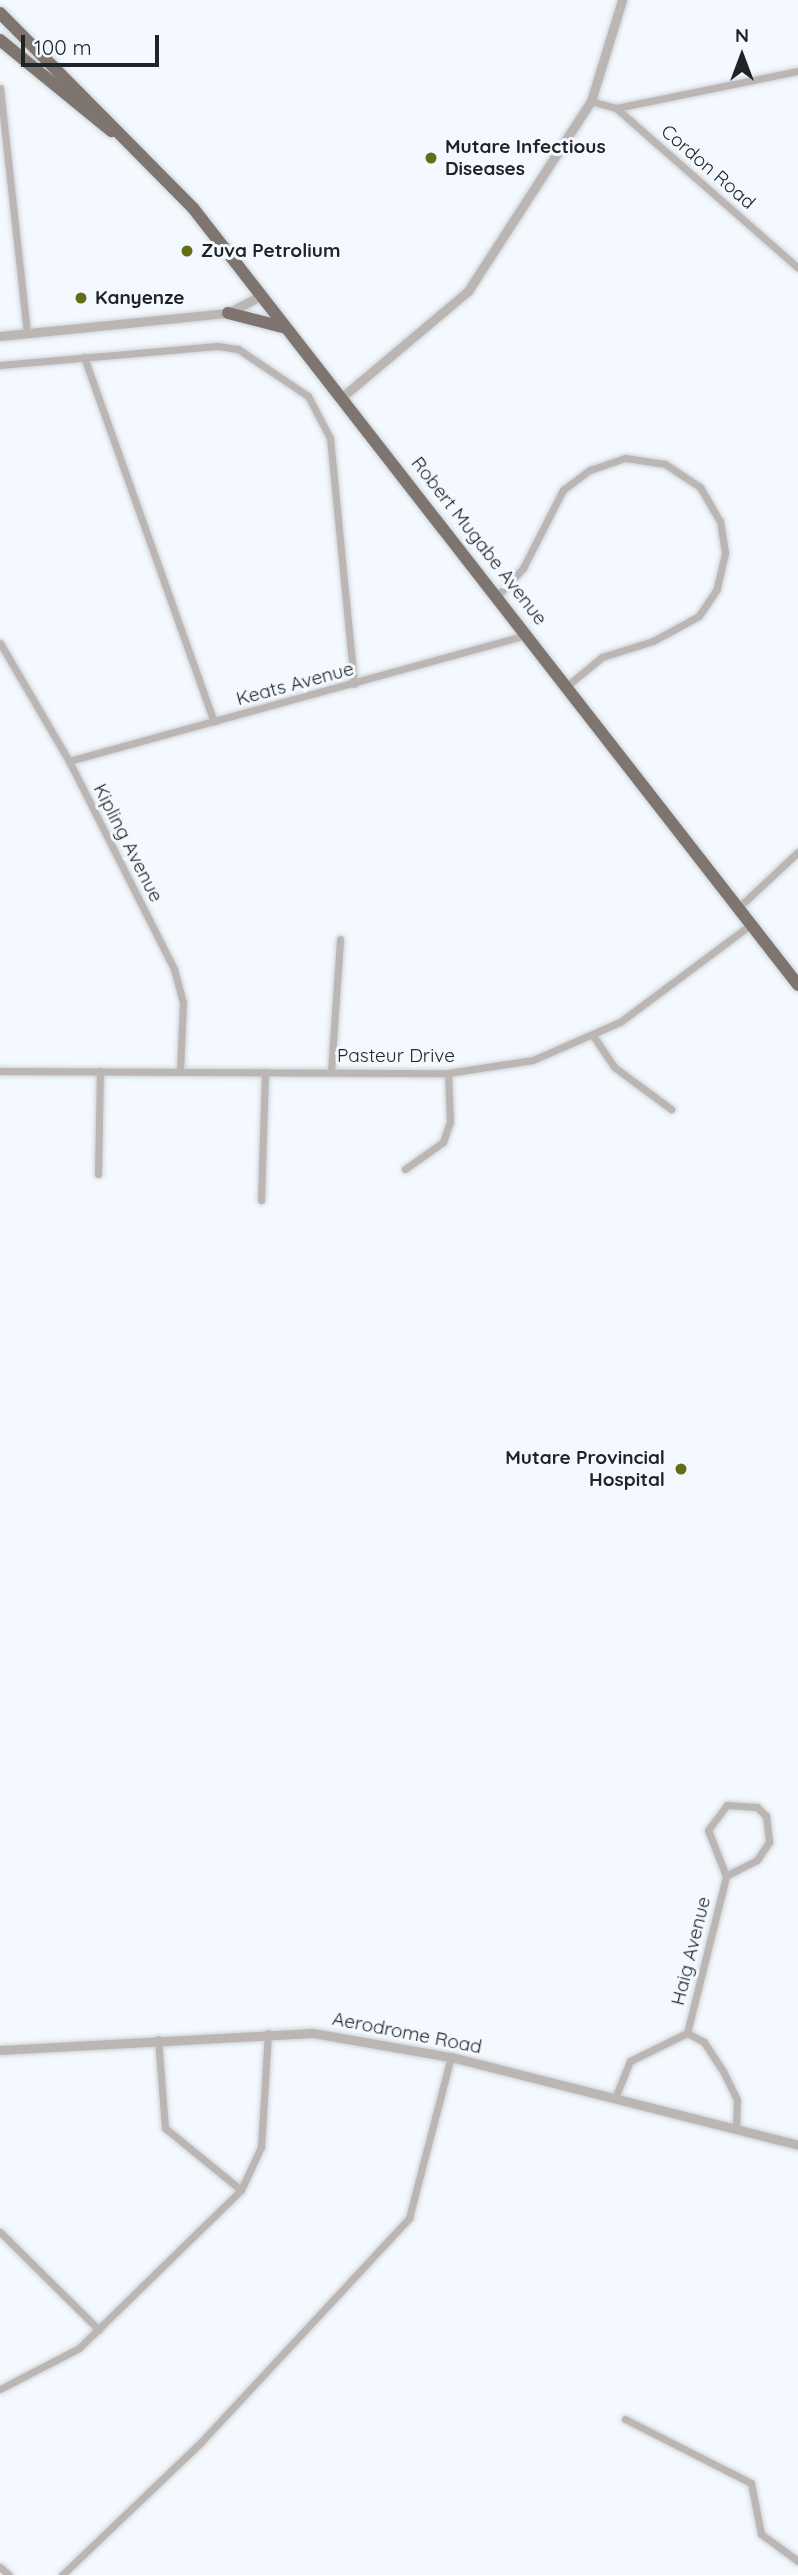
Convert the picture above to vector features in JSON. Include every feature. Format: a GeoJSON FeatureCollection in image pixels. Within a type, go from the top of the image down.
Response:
{"type":"FeatureCollection","features":[{"type":"Feature","properties":{"kind":"highway"},"geometry":{"type":"LineString","coordinates":[[0,13],[114,133]]}},
{"type":"Feature","properties":{"kind":"highway"},"geometry":{"type":"LineString","coordinates":[[0,40],[76,108],[114,133]]}},
{"type":"Feature","properties":{"kind":"highway","name":"Robert Mugabe Avenue"},"geometry":{"type":"LineString","coordinates":[[114,133],[193,208],[498,595],[798,985]]}},
{"type":"Feature","properties":{"kind":"highway"},"geometry":{"type":"LineString","coordinates":[[228,313],[287,328]]}},
{"type":"Feature","properties":{"kind":"street"},"geometry":{"type":"LineString","coordinates":[[341,398],[468,291],[592,101],[622,0]]}},
{"type":"Feature","properties":{"kind":"street"},"geometry":{"type":"LineString","coordinates":[[616,108],[798,71]]}},
{"type":"Feature","properties":{"kind":"street"},"geometry":{"type":"LineString","coordinates":[[0,88],[27,333]]}},
{"type":"Feature","properties":{"kind":"street","name":"Cordon Road"},"geometry":{"type":"LineString","coordinates":[[592,101],[616,108],[798,268]]}},
{"type":"Feature","properties":{"kind":"street"},"geometry":{"type":"LineString","coordinates":[[0,336],[228,313],[262,295]]}},
{"type":"Feature","properties":{"kind":"street"},"geometry":{"type":"LineString","coordinates":[[0,365],[84,357],[238,349],[308,396],[330,438],[354,684]]}},
{"type":"Feature","properties":{"kind":"street"},"geometry":{"type":"LineString","coordinates":[[84,357],[214,722]]}},
{"type":"Feature","properties":{"kind":"street"},"geometry":{"type":"LineString","coordinates":[[498,595],[523,568],[563,490],[590,470],[625,458],[665,464],[700,487],[720,520],[725,553],[717,589],[699,616],[653,641],[602,657],[568,685]]}},
{"type":"Feature","properties":{"kind":"street","name":"Keats Avenue"},"geometry":{"type":"LineString","coordinates":[[69,761],[528,634]]}},
{"type":"Feature","properties":{"kind":"street","name":"Kipling Avenue"},"geometry":{"type":"LineString","coordinates":[[0,643],[69,761],[174,969],[183,1002],[180,1071]]}},
{"type":"Feature","properties":{"kind":"street"},"geometry":{"type":"LineString","coordinates":[[739,907],[798,852]]}},
{"type":"Feature","properties":{"kind":"street","name":"Pasteur Drive"},"geometry":{"type":"LineString","coordinates":[[0,1070],[448,1073],[533,1060],[594,1037],[750,925]]}},
{"type":"Feature","properties":{"kind":"street"},"geometry":{"type":"LineString","coordinates":[[331,1072],[340,939]]}},
{"type":"Feature","properties":{"kind":"street"},"geometry":{"type":"LineString","coordinates":[[594,1037],[614,1068],[671,1109]]}},
{"type":"Feature","properties":{"kind":"street"},"geometry":{"type":"LineString","coordinates":[[99,1174],[100,1071]]}},
{"type":"Feature","properties":{"kind":"street"},"geometry":{"type":"LineString","coordinates":[[261,1200],[265,1072]]}},
{"type":"Feature","properties":{"kind":"street"},"geometry":{"type":"LineString","coordinates":[[405,1169],[443,1142],[450,1122],[448,1073]]}},
{"type":"Feature","properties":{"kind":"street","name":"Haig Avenue"},"geometry":{"type":"LineString","coordinates":[[687,2033],[726,1876],[709,1841],[715,1814],[727,1805],[757,1807],[766,1816],[769,1842],[757,1860],[726,1876]]}},
{"type":"Feature","properties":{"kind":"street","name":"Aerodrome Road"},"geometry":{"type":"LineString","coordinates":[[0,2050],[158,2038],[313,2033],[452,2057],[737,2127],[798,2146]]}},
{"type":"Feature","properties":{"kind":"street"},"geometry":{"type":"LineString","coordinates":[[615,2098],[631,2061],[687,2033],[704,2042],[723,2071],[737,2100],[737,2127]]}},
{"type":"Feature","properties":{"kind":"street"},"geometry":{"type":"LineString","coordinates":[[0,2389],[40,2373],[99,2330],[241,2190],[261,2147],[268,2034]]}},
{"type":"Feature","properties":{"kind":"street"},"geometry":{"type":"LineString","coordinates":[[158,2038],[165,2128],[241,2190]]}},
{"type":"Feature","properties":{"kind":"street"},"geometry":{"type":"LineString","coordinates":[[62,2575],[201,2442],[409,2217],[452,2057]]}},
{"type":"Feature","properties":{"kind":"street"},"geometry":{"type":"LineString","coordinates":[[0,2232],[99,2330]]}},
{"type":"Feature","properties":{"kind":"street"},"geometry":{"type":"LineString","coordinates":[[625,2419],[751,2483],[761,2534],[798,2561]]}},
{"type":"Feature","properties":{"kind":"street"},"geometry":{"type":"LineString","coordinates":[[0,2567],[9,2575]]}},
{"type":"Feature","properties":{"kind":"place","name":"Mutare Infectious Diseases"},"geometry":{"type":"Point","coordinates":[431,158]}},
{"type":"Feature","properties":{"kind":"place","name":"Zuva Petrolium"},"geometry":{"type":"Point","coordinates":[187,251]}},
{"type":"Feature","properties":{"kind":"place","name":"Kanyenze"},"geometry":{"type":"Point","coordinates":[81,298]}},
{"type":"Feature","properties":{"kind":"place","name":"Mutare Provincial Hospital"},"geometry":{"type":"Point","coordinates":[681,1469]}}]}
